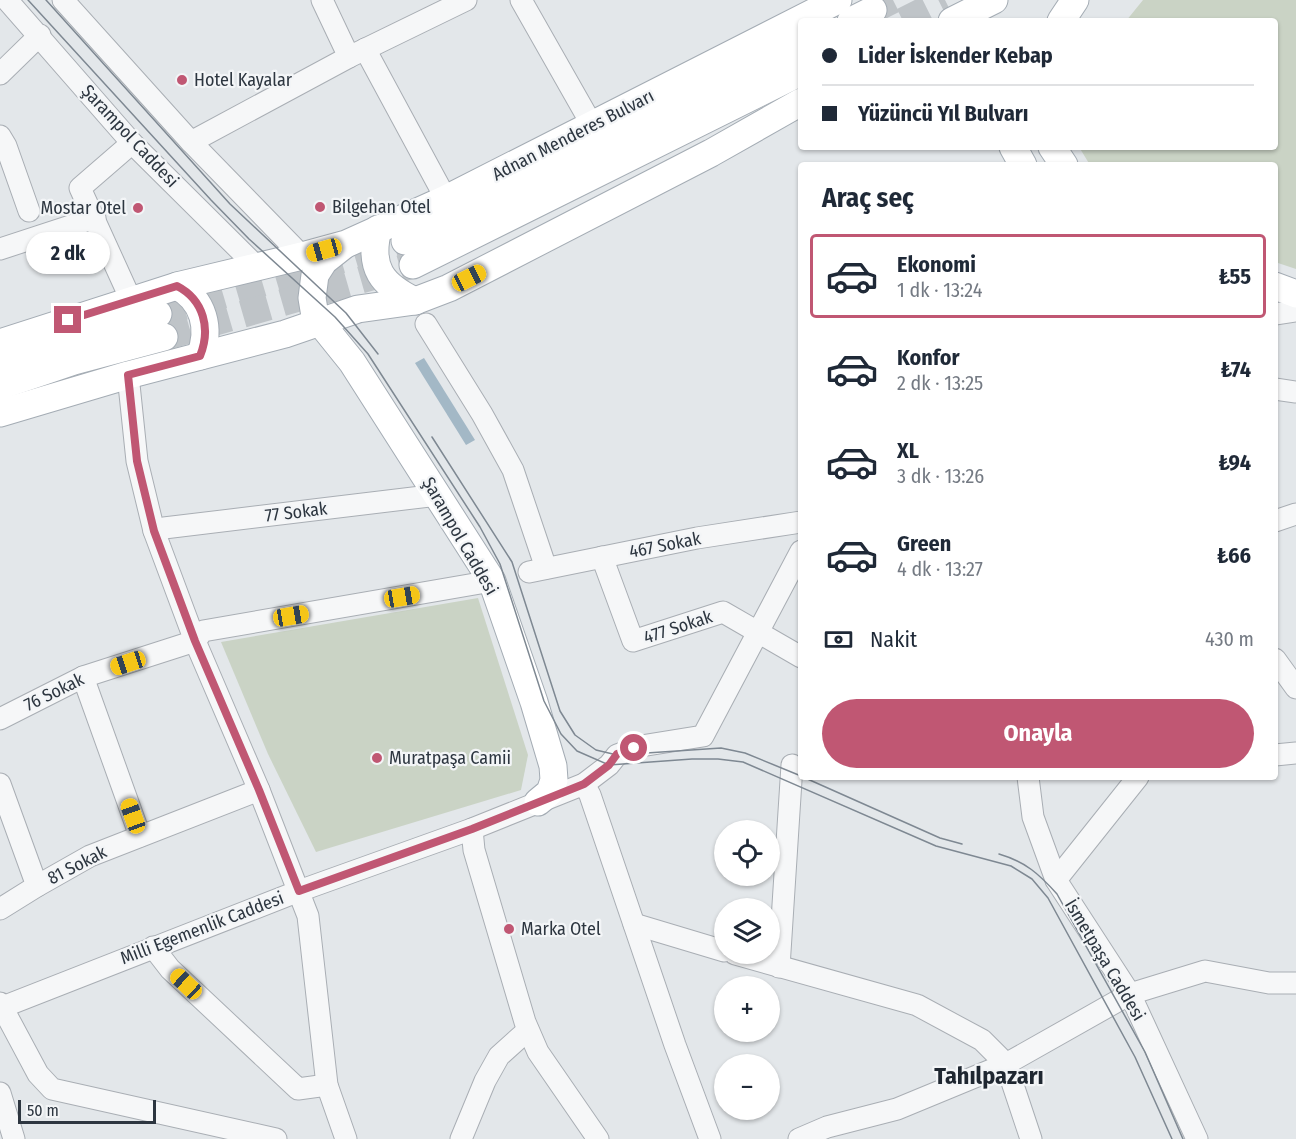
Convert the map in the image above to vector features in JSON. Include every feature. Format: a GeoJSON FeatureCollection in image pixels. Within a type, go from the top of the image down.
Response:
{"type":"FeatureCollection","features":[{"type":"Feature","properties":{"kind":"main road","name":"Adnan Menderes Bulvarı"},"geometry":{"type":"LineString","coordinates":[[803,18],[838,0]]}},
{"type":"Feature","properties":{"kind":"main road"},"geometry":{"type":"LineString","coordinates":[[1063,18],[1075,0]]}},
{"type":"Feature","properties":{"kind":"main road","name":"Adnan Menderes Bulvarı"},"geometry":{"type":"LineString","coordinates":[[0,344],[177,286],[346,243],[446,199],[798,20]]}},
{"type":"Feature","properties":{"kind":"main road","name":"Adnan Menderes Bulvarı"},"geometry":{"type":"LineString","coordinates":[[798,48],[409,253],[798,73]]}},
{"type":"Feature","properties":{"kind":"main road"},"geometry":{"type":"LineString","coordinates":[[0,413],[128,375],[320,324],[358,309],[421,313],[449,288],[711,153],[798,104]]}},
{"type":"Feature","properties":{"kind":"main road"},"geometry":{"type":"LineString","coordinates":[[378,230],[374,243],[374,257],[378,270],[395,291],[421,313]]}},
{"type":"Feature","properties":{"kind":"main road"},"geometry":{"type":"LineString","coordinates":[[320,324],[315,316],[312,298],[315,275],[324,261],[346,243]]}},
{"type":"Feature","properties":{"kind":"main road"},"geometry":{"type":"LineString","coordinates":[[177,286],[191,295],[204,318],[206,332],[200,356]]}},
{"type":"Feature","properties":{"kind":"main road"},"geometry":{"type":"LineString","coordinates":[[1278,287],[1296,294]]}},
{"type":"Feature","properties":{"kind":"main road","name":"Şarampol Caddesi"},"geometry":{"type":"LineString","coordinates":[[320,324],[352,362],[492,581],[534,702],[553,766],[554,780],[550,792],[538,802]]}},
{"type":"Feature","properties":{"kind":"main road"},"geometry":{"type":"LineString","coordinates":[[0,362],[161,326],[74,361],[0,386]]}},
{"type":"Feature","properties":{"kind":"main road"},"geometry":{"type":"LineString","coordinates":[[285,334],[316,341],[336,350],[352,362]]}},
{"type":"Feature","properties":{"kind":"street","name":"Şarampol Caddesi"},"geometry":{"type":"LineString","coordinates":[[7,0],[40,35],[132,143],[257,267]]}},
{"type":"Feature","properties":{"kind":"street"},"geometry":{"type":"LineString","coordinates":[[63,0],[191,142],[302,256]]}},
{"type":"Feature","properties":{"kind":"street"},"geometry":{"type":"LineString","coordinates":[[322,0],[446,199]]}},
{"type":"Feature","properties":{"kind":"street"},"geometry":{"type":"LineString","coordinates":[[191,142],[357,53],[466,0]]}},
{"type":"Feature","properties":{"kind":"street"},"geometry":{"type":"LineString","coordinates":[[521,0],[592,125]]}},
{"type":"Feature","properties":{"kind":"street"},"geometry":{"type":"LineString","coordinates":[[0,74],[40,35]]}},
{"type":"Feature","properties":{"kind":"street"},"geometry":{"type":"LineString","coordinates":[[0,136],[6,146],[29,211]]}},
{"type":"Feature","properties":{"kind":"street"},"geometry":{"type":"LineString","coordinates":[[131,300],[80,188],[132,143]]}},
{"type":"Feature","properties":{"kind":"street"},"geometry":{"type":"LineString","coordinates":[[0,249],[95,219]]}},
{"type":"Feature","properties":{"kind":"street"},"geometry":{"type":"LineString","coordinates":[[1278,314],[1296,311]]}},
{"type":"Feature","properties":{"kind":"street","name":"467 Sokak"},"geometry":{"type":"LineString","coordinates":[[421,313],[513,470],[538,570],[697,538],[798,522]]}},
{"type":"Feature","properties":{"kind":"street"},"geometry":{"type":"LineString","coordinates":[[128,375],[137,461],[154,531],[195,641],[259,790],[308,916],[327,1086],[346,1139]]}},
{"type":"Feature","properties":{"kind":"street"},"geometry":{"type":"LineString","coordinates":[[1278,389],[1296,392]]}},
{"type":"Feature","properties":{"kind":"street","name":"77 Sokak"},"geometry":{"type":"LineString","coordinates":[[154,531],[438,495]]}},
{"type":"Feature","properties":{"kind":"street"},"geometry":{"type":"LineString","coordinates":[[1278,520],[1296,514]]}},
{"type":"Feature","properties":{"kind":"street","name":"477 Sokak"},"geometry":{"type":"LineString","coordinates":[[602,557],[633,641],[723,612],[798,655]]}},
{"type":"Feature","properties":{"kind":"street"},"geometry":{"type":"LineString","coordinates":[[758,632],[798,557]]}},
{"type":"Feature","properties":{"kind":"street","name":"76 Sokak"},"geometry":{"type":"LineString","coordinates":[[0,718],[82,677],[195,641],[203,631],[492,581]]}},
{"type":"Feature","properties":{"kind":"street","name":"Milli Egemenlik Caddesi"},"geometry":{"type":"LineString","coordinates":[[1,1006],[299,891],[472,829],[584,784],[609,765],[617,754],[641,746],[703,736],[758,632]]}},
{"type":"Feature","properties":{"kind":"street"},"geometry":{"type":"LineString","coordinates":[[1278,663],[1296,688]]}},
{"type":"Feature","properties":{"kind":"street"},"geometry":{"type":"LineString","coordinates":[[82,677],[140,836]]}},
{"type":"Feature","properties":{"kind":"street"},"geometry":{"type":"LineString","coordinates":[[1278,755],[1296,753]]}},
{"type":"Feature","properties":{"kind":"street"},"geometry":{"type":"LineString","coordinates":[[779,967],[792,765]]}},
{"type":"Feature","properties":{"kind":"street","name":"İsmetpaşa Caddesi"},"geometry":{"type":"LineString","coordinates":[[1028,780],[1033,817],[1056,880],[1130,994],[1197,1139]]}},
{"type":"Feature","properties":{"kind":"street"},"geometry":{"type":"LineString","coordinates":[[1056,880],[1136,780]]}},
{"type":"Feature","properties":{"kind":"street"},"geometry":{"type":"LineString","coordinates":[[0,784],[37,886]]}},
{"type":"Feature","properties":{"kind":"street"},"geometry":{"type":"LineString","coordinates":[[584,784],[590,795],[675,1045],[710,1139]]}},
{"type":"Feature","properties":{"kind":"street","name":"81 Sokak"},"geometry":{"type":"LineString","coordinates":[[0,909],[90,856],[259,790]]}},
{"type":"Feature","properties":{"kind":"street"},"geometry":{"type":"LineString","coordinates":[[472,829],[474,850],[528,1030],[538,1052],[598,1139]]}},
{"type":"Feature","properties":{"kind":"street"},"geometry":{"type":"LineString","coordinates":[[634,924],[714,948]]}},
{"type":"Feature","properties":{"kind":"street"},"geometry":{"type":"LineString","coordinates":[[153,947],[170,969],[298,1089],[327,1086]]}},
{"type":"Feature","properties":{"kind":"street"},"geometry":{"type":"LineString","coordinates":[[769,964],[917,1005],[982,1040],[1006,1064],[1031,1139]]}},
{"type":"Feature","properties":{"kind":"street"},"geometry":{"type":"LineString","coordinates":[[799,1139],[827,1127],[897,1109],[1006,1064],[1130,994],[1205,971],[1269,983],[1296,983]]}},
{"type":"Feature","properties":{"kind":"street"},"geometry":{"type":"LineString","coordinates":[[1,1006],[38,1074],[52,1089],[276,1139]]}},
{"type":"Feature","properties":{"kind":"street"},"geometry":{"type":"LineString","coordinates":[[461,1139],[485,1081],[499,1056],[528,1030]]}},
{"type":"Feature","properties":{"kind":"street"},"geometry":{"type":"LineString","coordinates":[[0,1093],[14,1139]]}},
{"type":"Feature","properties":{"kind":"green space"},"geometry":{"type":"Polygon","coordinates":[[[1143,0],[1296,0],[1296,269],[1278,263],[1278,162],[1088,162],[1081,150],[1278,150],[1278,18],[1128,18],[1143,0]]]}},
{"type":"Feature","properties":{"kind":"green space"},"geometry":{"type":"Polygon","coordinates":[[[478,598],[528,755],[521,790],[316,852],[268,754],[221,642],[478,598]]]}},
{"type":"Feature","properties":{"kind":"water"},"geometry":{"type":"Polygon","coordinates":[[[424,358],[475,440],[466,445],[415,363],[424,358]]]}},
{"type":"Feature","properties":{"kind":"tunnel"},"geometry":{"type":"LineString","coordinates":[[873,10],[893,0]]}},
{"type":"Feature","properties":{"kind":"tunnel"},"geometry":{"type":"LineString","coordinates":[[909,18],[945,0]]}},
{"type":"Feature","properties":{"kind":"tunnel"},"geometry":{"type":"LineString","coordinates":[[158,314],[405,241]]}},
{"type":"Feature","properties":{"kind":"tunnel"},"geometry":{"type":"LineString","coordinates":[[164,337],[413,265]]}},
{"type":"Feature","properties":{"kind":"tram line"},"geometry":{"type":"LineString","coordinates":[[28,0],[211,200],[249,239],[335,317],[368,354],[480,527],[500,564],[544,701],[561,734],[577,751],[609,765],[692,759],[743,762],[936,846],[1011,866],[1032,879],[1048,898],[1135,1057],[1172,1139]]}},
{"type":"Feature","properties":{"kind":"tram line"},"geometry":{"type":"LineString","coordinates":[[46,0],[230,204],[346,313],[378,354]]}},
{"type":"Feature","properties":{"kind":"tram line"},"geometry":{"type":"LineString","coordinates":[[432,437],[512,562],[560,711],[575,735],[596,750],[617,755],[721,748],[745,753],[798,775]]}},
{"type":"Feature","properties":{"kind":"tram line"},"geometry":{"type":"LineString","coordinates":[[810,780],[940,838],[962,844]]}},
{"type":"Feature","properties":{"kind":"tram line"},"geometry":{"type":"LineString","coordinates":[[999,854],[1031,870],[1057,894],[1145,1052],[1183,1139]]}},
{"type":"Feature","properties":{"kind":"place","name":"Hotel Kayalar"},"geometry":{"type":"Point","coordinates":[182,80]}},
{"type":"Feature","properties":{"kind":"place","name":"Bilgehan Otel"},"geometry":{"type":"Point","coordinates":[320,207]}},
{"type":"Feature","properties":{"kind":"place","name":"Mostar Otel"},"geometry":{"type":"Point","coordinates":[138,208]}},
{"type":"Feature","properties":{"kind":"place","name":"Muratpaşa Camii"},"geometry":{"type":"Point","coordinates":[377,758]}},
{"type":"Feature","properties":{"kind":"place","name":"Marka Otel"},"geometry":{"type":"Point","coordinates":[509,929]}},
{"type":"Feature","properties":{"kind":"district","name":"Tahılpazarı"},"geometry":{"type":"Point","coordinates":[989,1076]}},
{"type":"Feature","properties":{"kind":"route"},"geometry":{"type":"LineString","coordinates":[[68,320],[177,286],[191,295],[204,318],[206,332],[200,356],[128,375],[137,461],[154,531],[195,641],[259,790],[299,891],[472,829],[584,784],[609,765],[617,754],[634,748]]}}]}
